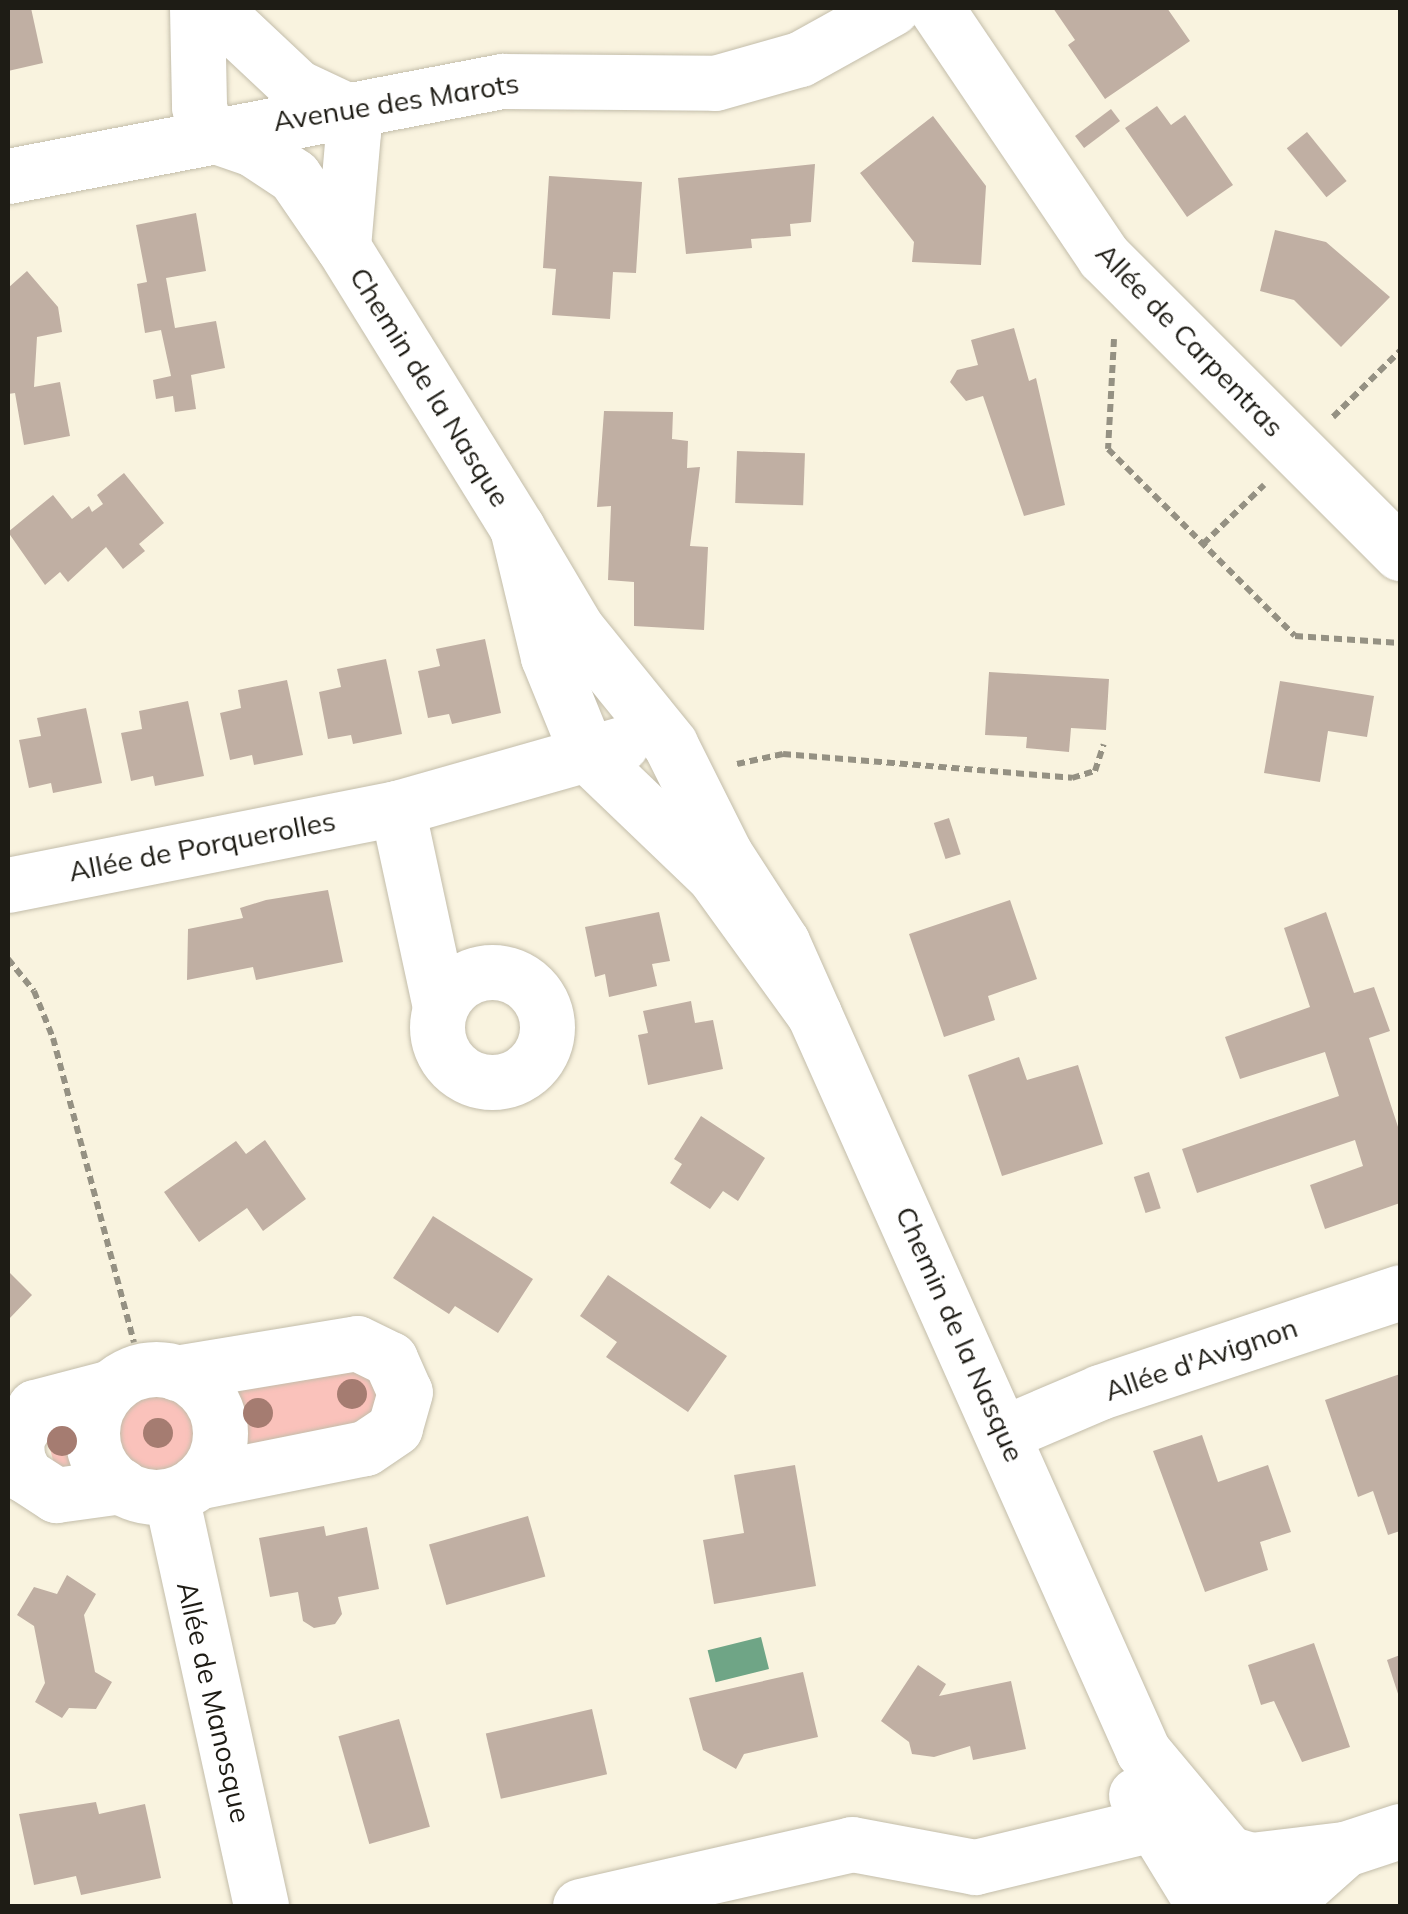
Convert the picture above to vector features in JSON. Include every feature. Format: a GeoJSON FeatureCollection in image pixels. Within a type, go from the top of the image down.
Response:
{"type":"FeatureCollection","features":[{"type":"Feature","properties":{"kind":"street"},"geometry":{"type":"LineString","coordinates":[[197,8],[199,107],[223,130],[258,104],[258,75],[228,24]]}},
{"type":"Feature","properties":{"kind":"street","name":"Avenue des Marots"},"geometry":{"type":"LineString","coordinates":[[8,176],[223,130],[502,81],[715,82],[800,59],[892,8]]}},
{"type":"Feature","properties":{"kind":"street","name":"Allée de Carpentras"},"geometry":{"type":"LineString","coordinates":[[936,8],[1128,284],[1400,552]]}},
{"type":"Feature","properties":{"kind":"street"},"geometry":{"type":"LineString","coordinates":[[228,24],[296,87],[346,110]]}},
{"type":"Feature","properties":{"kind":"street","name":"Chemin de la Nasque"},"geometry":{"type":"LineString","coordinates":[[343,246],[353,132],[346,110]]}},
{"type":"Feature","properties":{"kind":"street","name":"Chemin de la Nasque"},"geometry":{"type":"LineString","coordinates":[[223,130],[294,176],[343,246],[604,666],[640,704],[686,776],[782,942],[1004,1434],[1098,1657],[1194,1857]]}},
{"type":"Feature","properties":{"kind":"street","name":"Chemin de la Nasque"},"geometry":{"type":"LineString","coordinates":[[518,528],[548,656],[588,755],[714,876],[814,1014]]}},
{"type":"Feature","properties":{"kind":"street","name":"Chemin de la Nasque"},"geometry":{"type":"LineString","coordinates":[[588,755],[610,706],[604,666]]}},
{"type":"Feature","properties":{"kind":"street"},"geometry":{"type":"LineString","coordinates":[[588,755],[622,744],[686,776],[663,806],[639,808]]}},
{"type":"Feature","properties":{"kind":"street","name":"Allée de Porquerolles"},"geometry":{"type":"LineString","coordinates":[[8,885],[397,808],[588,755]]}},
{"type":"Feature","properties":{"kind":"street"},"geometry":{"type":"LineString","coordinates":[[397,808],[440,1008]]}},
{"type":"Feature","properties":{"kind":"street","name":"Allée d'Avignon"},"geometry":{"type":"LineString","coordinates":[[1004,1434],[1100,1392],[1400,1292]]}},
{"type":"Feature","properties":{"kind":"street"},"geometry":{"type":"LineString","coordinates":[[358,1343],[390,1360],[405,1392],[403,1412],[382,1441],[163,1488],[56,1495],[12,1462],[16,1439],[35,1408],[142,1378],[358,1343]]}},
{"type":"Feature","properties":{"kind":"street"},"geometry":{"type":"LineString","coordinates":[[142,1378],[206,1392],[220,1432],[217,1453],[163,1488]]}},
{"type":"Feature","properties":{"kind":"street","name":"Allée de Manosque"},"geometry":{"type":"LineString","coordinates":[[142,1378],[99,1404],[93,1445],[100,1464],[163,1488],[262,1906]]}},
{"type":"Feature","properties":{"kind":"street"},"geometry":{"type":"LineString","coordinates":[[580,1906],[852,1844],[975,1867],[1194,1857],[1251,1860],[1345,1849],[1400,1831]]}},
{"type":"Feature","properties":{"kind":"street"},"geometry":{"type":"LineString","coordinates":[[1282,1906],[1345,1849]]}},
{"type":"Feature","properties":{"kind":"street"},"geometry":{"type":"LineString","coordinates":[[1194,1857],[1254,1906]]}},
{"type":"Feature","properties":{"kind":"path"},"geometry":{"type":"LineString","coordinates":[[1128,284],[1112,345],[1108,448],[1295,636],[1400,643]]}},
{"type":"Feature","properties":{"kind":"path"},"geometry":{"type":"LineString","coordinates":[[686,776],[784,754],[1072,778],[1095,770],[1104,744]]}},
{"type":"Feature","properties":{"kind":"path"},"geometry":{"type":"LineString","coordinates":[[8,958],[34,991],[53,1038],[128,1312],[142,1378]]}},
{"type":"Feature","properties":{"kind":"shaded area"},"geometry":{"type":"Polygon","coordinates":[[[364,1367],[380,1392],[370,1424],[232,1460],[236,1426],[224,1393],[364,1367]]]}},
{"type":"Feature","properties":{"kind":"shaded area"},"geometry":{"type":"Polygon","coordinates":[[[146,1389],[164,1389],[181,1396],[194,1409],[201,1435],[194,1461],[181,1474],[164,1481],[146,1481],[129,1474],[116,1461],[109,1444],[109,1426],[116,1409],[129,1396],[146,1389]]]}},
{"type":"Feature","properties":{"kind":"shaded area"},"geometry":{"type":"Polygon","coordinates":[[[76,1420],[81,1466],[76,1472],[54,1464],[45,1429],[76,1420]]]}},
{"type":"Feature","properties":{"kind":"shaded area"},"geometry":{"type":"Polygon","coordinates":[[[761,1637],[769,1669],[716,1682],[708,1650],[761,1637]]]}},
{"type":"Feature","properties":{"kind":"building"},"geometry":{"type":"Polygon","coordinates":[[[8,8],[31,8],[43,63],[8,71],[8,8]]]}},
{"type":"Feature","properties":{"kind":"building"},"geometry":{"type":"Polygon","coordinates":[[[1053,8],[1167,8],[1190,41],[1105,99],[1068,45],[1075,40],[1053,8]]]}},
{"type":"Feature","properties":{"kind":"building"},"geometry":{"type":"Polygon","coordinates":[[[1157,106],[1171,125],[1185,115],[1233,185],[1187,217],[1125,128],[1157,106]]]}},
{"type":"Feature","properties":{"kind":"building"},"geometry":{"type":"Polygon","coordinates":[[[1111,109],[1120,121],[1084,148],[1075,136],[1111,109]]]}},
{"type":"Feature","properties":{"kind":"building"},"geometry":{"type":"Polygon","coordinates":[[[933,116],[986,186],[981,265],[912,262],[914,242],[860,173],[933,116]]]}},
{"type":"Feature","properties":{"kind":"building"},"geometry":{"type":"Polygon","coordinates":[[[1307,132],[1347,181],[1326,197],[1287,148],[1307,132]]]}},
{"type":"Feature","properties":{"kind":"building"},"geometry":{"type":"Polygon","coordinates":[[[815,164],[811,222],[790,224],[791,236],[751,239],[752,248],[686,254],[678,178],[815,164]]]}},
{"type":"Feature","properties":{"kind":"building"},"geometry":{"type":"Polygon","coordinates":[[[549,176],[642,182],[636,273],[613,272],[610,319],[552,315],[556,269],[543,268],[549,176]]]}},
{"type":"Feature","properties":{"kind":"building"},"geometry":{"type":"Polygon","coordinates":[[[196,213],[206,271],[166,278],[175,328],[216,321],[225,368],[191,375],[196,409],[175,412],[173,396],[156,399],[153,380],[171,376],[161,330],[145,333],[137,284],[147,282],[136,225],[196,213]]]}},
{"type":"Feature","properties":{"kind":"building"},"geometry":{"type":"Polygon","coordinates":[[[1275,230],[1326,242],[1390,297],[1341,347],[1294,300],[1260,291],[1275,230]]]}},
{"type":"Feature","properties":{"kind":"building"},"geometry":{"type":"Polygon","coordinates":[[[27,271],[58,307],[62,332],[37,337],[34,387],[60,382],[70,436],[24,445],[15,393],[8,394],[8,288],[27,271]]]}},
{"type":"Feature","properties":{"kind":"building"},"geometry":{"type":"Polygon","coordinates":[[[1014,328],[1029,381],[1036,378],[1065,505],[1024,516],[983,396],[966,401],[950,382],[957,370],[978,365],[971,340],[1014,328]]]}},
{"type":"Feature","properties":{"kind":"building"},"geometry":{"type":"Polygon","coordinates":[[[604,411],[673,412],[672,439],[688,441],[687,468],[700,467],[690,546],[708,547],[704,630],[634,626],[634,582],[608,580],[611,506],[597,507],[604,411]]]}},
{"type":"Feature","properties":{"kind":"building"},"geometry":{"type":"Polygon","coordinates":[[[737,451],[805,453],[803,505],[735,503],[737,451]]]}},
{"type":"Feature","properties":{"kind":"building"},"geometry":{"type":"Polygon","coordinates":[[[124,473],[164,523],[139,544],[145,551],[123,569],[106,547],[68,582],[60,572],[45,585],[8,532],[53,495],[72,519],[89,506],[92,512],[103,504],[97,495],[124,473]]]}},
{"type":"Feature","properties":{"kind":"building"},"geometry":{"type":"Polygon","coordinates":[[[485,639],[501,713],[452,724],[449,714],[428,718],[418,671],[440,666],[436,649],[485,639]]]}},
{"type":"Feature","properties":{"kind":"building"},"geometry":{"type":"Polygon","coordinates":[[[386,659],[402,734],[353,744],[351,735],[328,739],[319,692],[341,687],[337,669],[386,659]]]}},
{"type":"Feature","properties":{"kind":"building"},"geometry":{"type":"Polygon","coordinates":[[[989,672],[1109,679],[1106,730],[1071,728],[1069,752],[1026,748],[1027,737],[985,735],[989,672]]]}},
{"type":"Feature","properties":{"kind":"building"},"geometry":{"type":"Polygon","coordinates":[[[287,680],[303,755],[254,765],[252,755],[230,760],[220,713],[241,708],[238,690],[287,680]]]}},
{"type":"Feature","properties":{"kind":"building"},"geometry":{"type":"Polygon","coordinates":[[[1280,681],[1374,696],[1367,737],[1328,731],[1320,782],[1264,773],[1280,681]]]}},
{"type":"Feature","properties":{"kind":"building"},"geometry":{"type":"Polygon","coordinates":[[[188,701],[204,776],[155,786],[153,776],[131,781],[121,733],[142,729],[139,711],[188,701]]]}},
{"type":"Feature","properties":{"kind":"building"},"geometry":{"type":"Polygon","coordinates":[[[86,708],[102,783],[53,793],[51,783],[29,788],[19,740],[41,736],[37,718],[86,708]]]}},
{"type":"Feature","properties":{"kind":"building"},"geometry":{"type":"Polygon","coordinates":[[[949,818],[961,854],[946,859],[934,823],[949,818]]]}},
{"type":"Feature","properties":{"kind":"building"},"geometry":{"type":"Polygon","coordinates":[[[328,890],[343,962],[256,980],[253,967],[187,980],[188,929],[243,918],[240,908],[266,900],[328,890]]]}},
{"type":"Feature","properties":{"kind":"building"},"geometry":{"type":"Polygon","coordinates":[[[1010,900],[1037,979],[988,996],[995,1020],[944,1037],[909,934],[1010,900]]]}},
{"type":"Feature","properties":{"kind":"building"},"geometry":{"type":"Polygon","coordinates":[[[659,912],[670,961],[652,964],[657,986],[609,997],[605,974],[595,977],[585,927],[659,912]]]}},
{"type":"Feature","properties":{"kind":"building"},"geometry":{"type":"Polygon","coordinates":[[[1326,912],[1354,993],[1374,987],[1390,1031],[1369,1038],[1400,1133],[1400,1203],[1325,1229],[1310,1185],[1363,1166],[1355,1140],[1197,1193],[1182,1149],[1339,1096],[1325,1052],[1240,1079],[1225,1037],[1310,1007],[1284,928],[1326,912]]]}},
{"type":"Feature","properties":{"kind":"building"},"geometry":{"type":"Polygon","coordinates":[[[691,1001],[695,1023],[713,1020],[723,1069],[648,1085],[638,1035],[648,1033],[643,1011],[691,1001]]]}},
{"type":"Feature","properties":{"kind":"building"},"geometry":{"type":"Polygon","coordinates":[[[1019,1057],[1027,1080],[1078,1065],[1103,1144],[1002,1176],[968,1075],[1019,1057]]]}},
{"type":"Feature","properties":{"kind":"building"},"geometry":{"type":"Polygon","coordinates":[[[701,1116],[765,1158],[738,1201],[723,1191],[710,1209],[670,1183],[682,1164],[674,1159],[701,1116]]]}},
{"type":"Feature","properties":{"kind":"building"},"geometry":{"type":"Polygon","coordinates":[[[265,1140],[306,1199],[263,1231],[247,1208],[199,1242],[164,1192],[236,1141],[246,1154],[265,1140]]]}},
{"type":"Feature","properties":{"kind":"building"},"geometry":{"type":"Polygon","coordinates":[[[1149,1172],[1161,1208],[1146,1213],[1134,1177],[1149,1172]]]}},
{"type":"Feature","properties":{"kind":"building"},"geometry":{"type":"Polygon","coordinates":[[[433,1216],[533,1279],[498,1333],[455,1306],[449,1314],[393,1278],[433,1216]]]}},
{"type":"Feature","properties":{"kind":"building"},"geometry":{"type":"Polygon","coordinates":[[[8,1271],[32,1295],[8,1320],[8,1271]]]}},
{"type":"Feature","properties":{"kind":"building"},"geometry":{"type":"Polygon","coordinates":[[[608,1275],[727,1356],[688,1412],[606,1357],[617,1342],[580,1316],[608,1275]]]}},
{"type":"Feature","properties":{"kind":"building"},"geometry":{"type":"Polygon","coordinates":[[[1400,1374],[1400,1531],[1388,1535],[1373,1491],[1358,1497],[1325,1400],[1400,1374]]]}},
{"type":"Feature","properties":{"kind":"building"},"geometry":{"type":"Polygon","coordinates":[[[1202,1435],[1218,1482],[1268,1465],[1291,1532],[1260,1542],[1268,1570],[1205,1592],[1153,1451],[1202,1435]]]}},
{"type":"Feature","properties":{"kind":"building"},"geometry":{"type":"Polygon","coordinates":[[[795,1465],[816,1586],[714,1604],[703,1540],[744,1533],[734,1475],[795,1465]]]}},
{"type":"Feature","properties":{"kind":"building"},"geometry":{"type":"Polygon","coordinates":[[[528,1516],[545,1577],[446,1605],[429,1544],[528,1516]]]}},
{"type":"Feature","properties":{"kind":"building"},"geometry":{"type":"Polygon","coordinates":[[[324,1526],[326,1536],[367,1527],[379,1589],[338,1597],[342,1614],[335,1624],[314,1628],[303,1621],[298,1592],[270,1597],[259,1538],[324,1526]]]}},
{"type":"Feature","properties":{"kind":"building"},"geometry":{"type":"Polygon","coordinates":[[[67,1575],[96,1594],[84,1615],[95,1672],[112,1682],[96,1709],[69,1708],[62,1718],[35,1702],[45,1683],[34,1626],[17,1615],[34,1587],[57,1594],[67,1575]]]}},
{"type":"Feature","properties":{"kind":"building"},"geometry":{"type":"Polygon","coordinates":[[[1314,1643],[1350,1747],[1302,1762],[1274,1701],[1261,1705],[1248,1665],[1314,1643]]]}},
{"type":"Feature","properties":{"kind":"building"},"geometry":{"type":"Polygon","coordinates":[[[1400,1655],[1400,1700],[1387,1660],[1400,1655]]]}},
{"type":"Feature","properties":{"kind":"building"},"geometry":{"type":"Polygon","coordinates":[[[918,1665],[946,1684],[939,1696],[1011,1681],[1026,1749],[973,1760],[970,1746],[934,1757],[912,1754],[909,1742],[881,1721],[918,1665]]]}},
{"type":"Feature","properties":{"kind":"building"},"geometry":{"type":"Polygon","coordinates":[[[803,1672],[818,1737],[744,1754],[736,1769],[703,1750],[689,1698],[803,1672]]]}},
{"type":"Feature","properties":{"kind":"building"},"geometry":{"type":"Polygon","coordinates":[[[592,1709],[607,1774],[501,1799],[486,1734],[592,1709]]]}},
{"type":"Feature","properties":{"kind":"building"},"geometry":{"type":"Polygon","coordinates":[[[399,1719],[430,1827],[369,1844],[338,1736],[399,1719]]]}},
{"type":"Feature","properties":{"kind":"building"},"geometry":{"type":"Polygon","coordinates":[[[96,1802],[99,1814],[145,1804],[161,1878],[81,1895],[76,1876],[34,1885],[19,1814],[96,1802]]]}}]}
